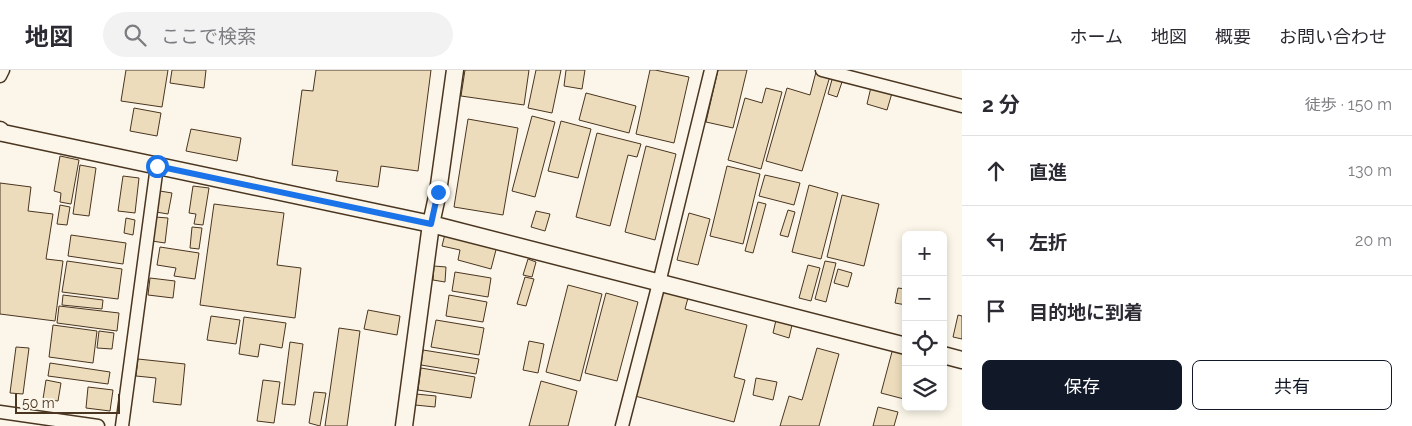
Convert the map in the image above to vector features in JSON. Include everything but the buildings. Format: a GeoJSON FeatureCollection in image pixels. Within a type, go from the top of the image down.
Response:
{"type":"FeatureCollection","features":[{"type":"Feature","properties":{"kind":"street"},"geometry":{"type":"LineString","coordinates":[[0,76],[3,70]]}},
{"type":"Feature","properties":{"kind":"street"},"geometry":{"type":"LineString","coordinates":[[404,426],[431,224],[438,192],[455,70]]}},
{"type":"Feature","properties":{"kind":"street"},"geometry":{"type":"LineString","coordinates":[[622,426],[711,70]]}},
{"type":"Feature","properties":{"kind":"street"},"geometry":{"type":"LineString","coordinates":[[822,70],[962,106]]}},
{"type":"Feature","properties":{"kind":"street"},"geometry":{"type":"LineString","coordinates":[[0,130],[3,133],[431,224],[902,345]]}},
{"type":"Feature","properties":{"kind":"street"},"geometry":{"type":"LineString","coordinates":[[122,426],[157,166]]}},
{"type":"Feature","properties":{"kind":"street"},"geometry":{"type":"LineString","coordinates":[[947,356],[962,360]]}},
{"type":"Feature","properties":{"kind":"street"},"geometry":{"type":"LineString","coordinates":[[0,412],[98,426]]}},
{"type":"Feature","properties":{"kind":"route"},"geometry":{"type":"LineString","coordinates":[[157,166],[431,224],[438,192]]}}]}
